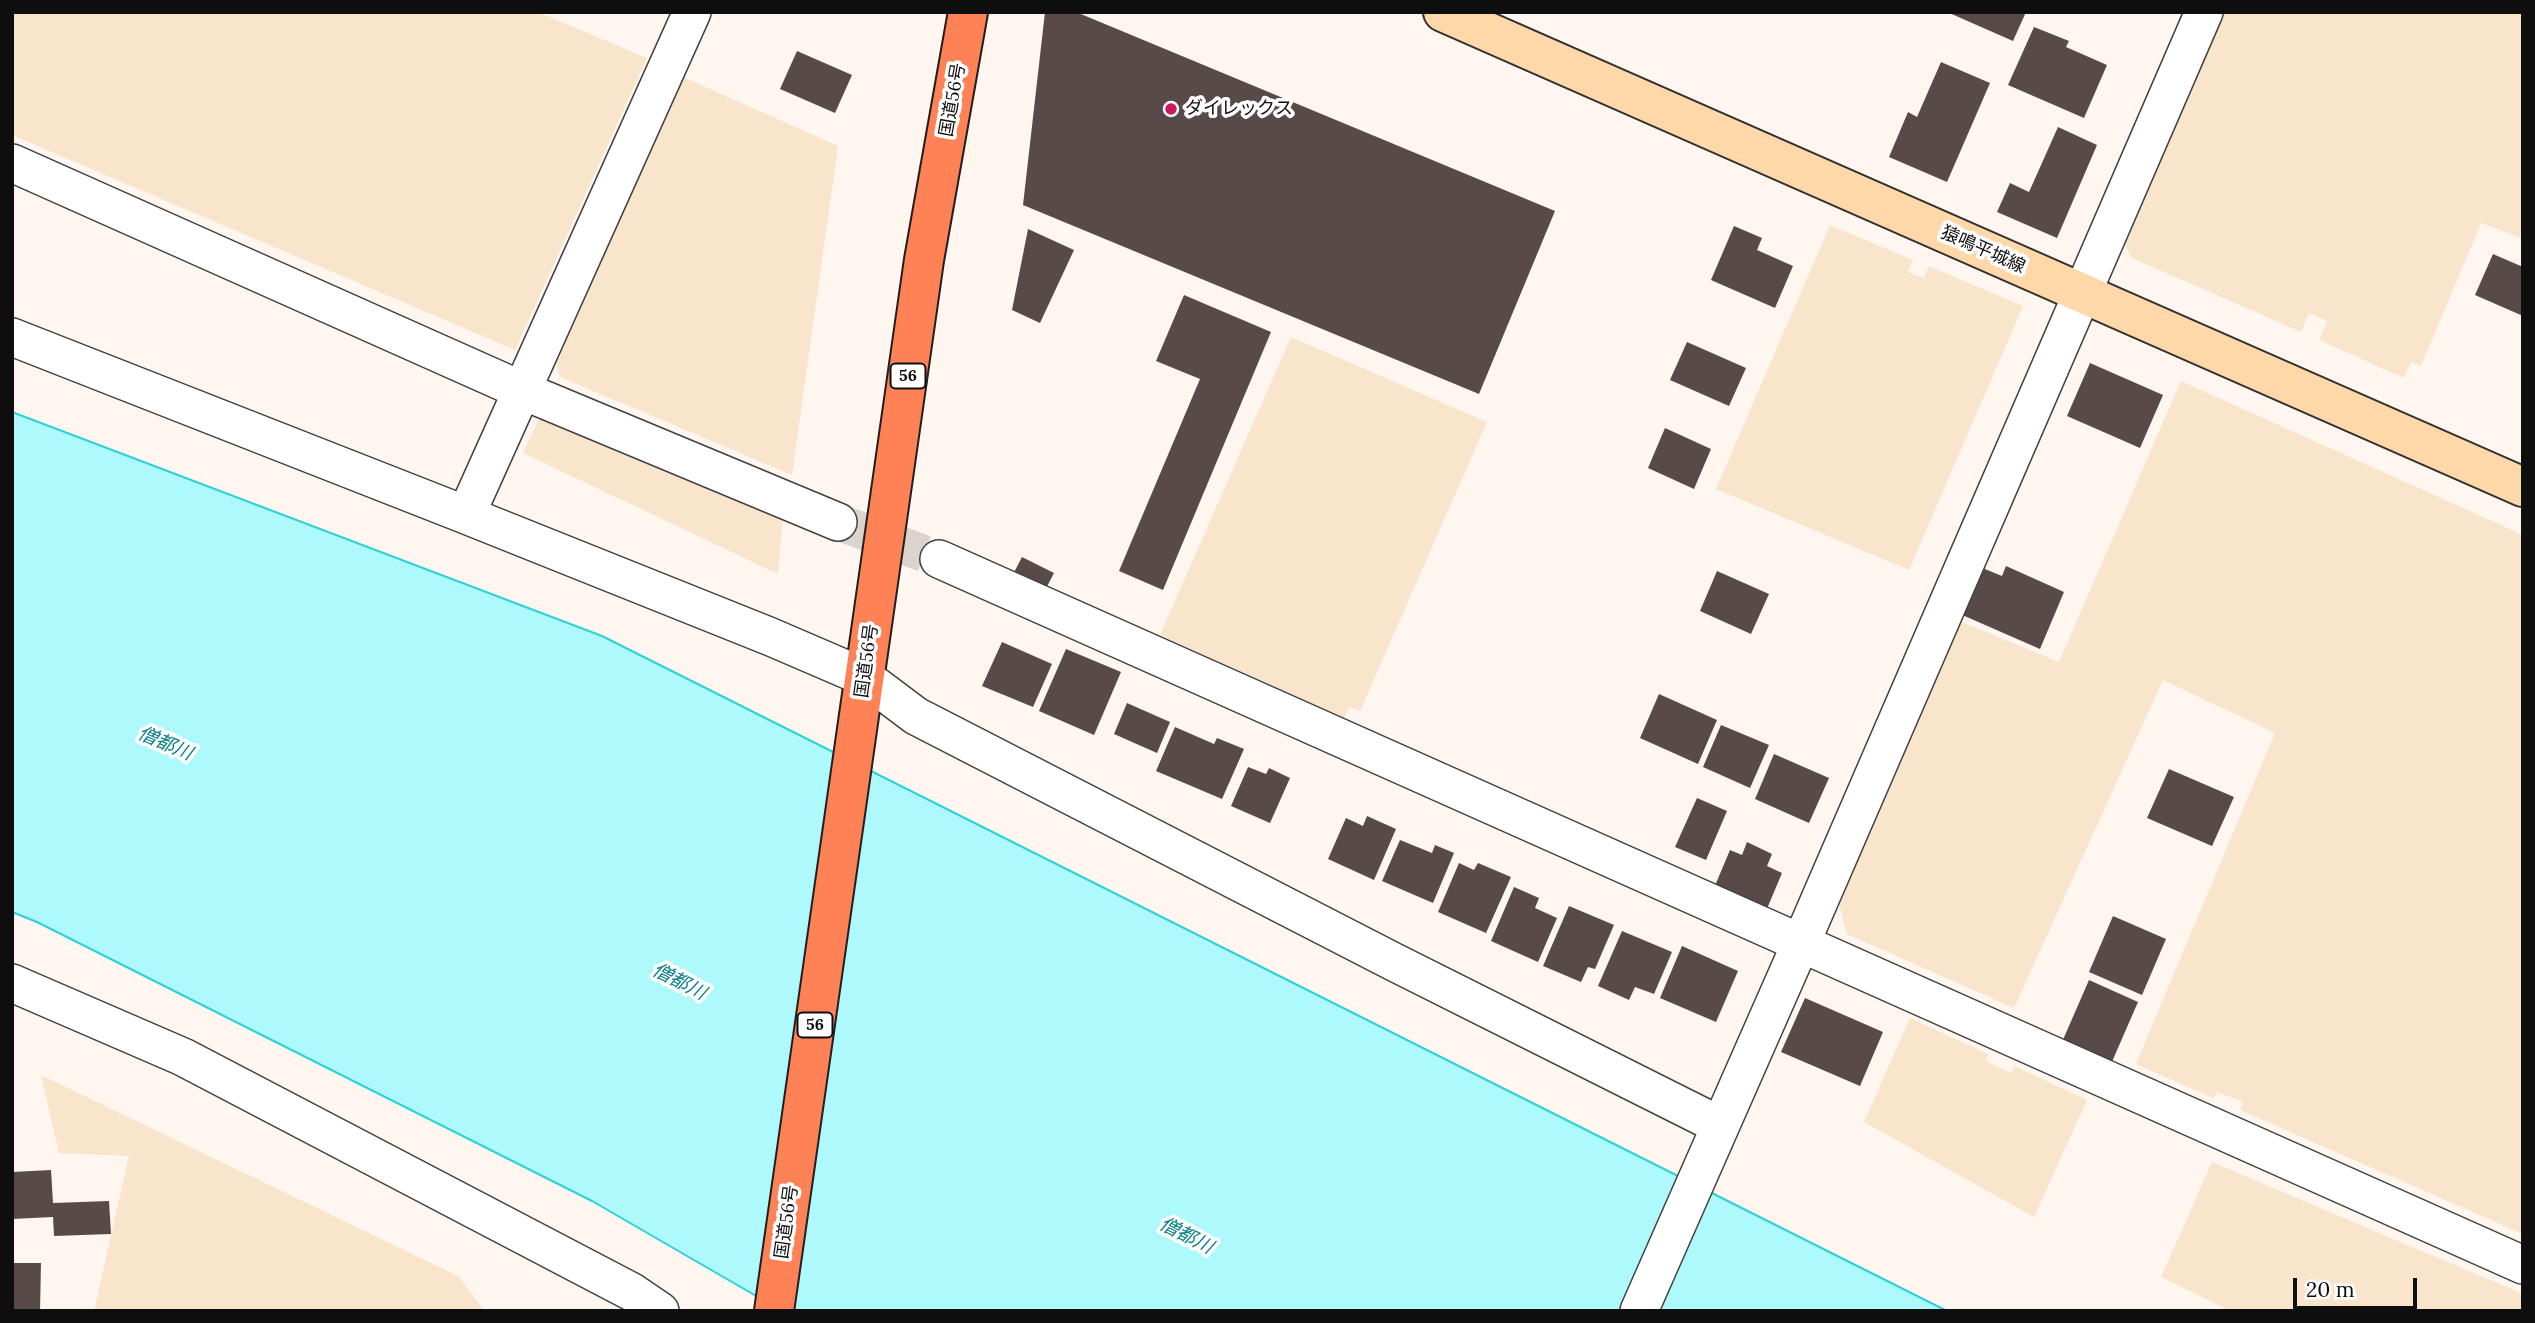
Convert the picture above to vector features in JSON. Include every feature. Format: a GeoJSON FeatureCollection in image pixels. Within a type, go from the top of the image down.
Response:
{"type":"FeatureCollection","features":[{"type":"Feature","properties":{"kind":"highway","name":"国道56号"},"geometry":{"type":"LineString","coordinates":[[774,1311],[924,260],[968,12]]}},
{"type":"Feature","properties":{"kind":"main road","name":"猿鳴平城線"},"geometry":{"type":"LineString","coordinates":[[1443,12],[2523,487]]}},
{"type":"Feature","properties":{"kind":"street"},"geometry":{"type":"LineString","coordinates":[[466,515],[692,12]]}},
{"type":"Feature","properties":{"kind":"street"},"geometry":{"type":"LineString","coordinates":[[1639,1311],[2204,12]]}},
{"type":"Feature","properties":{"kind":"street"},"geometry":{"type":"LineString","coordinates":[[12,163],[521,390],[838,522]]}},
{"type":"Feature","properties":{"kind":"street"},"geometry":{"type":"LineString","coordinates":[[12,337],[466,515],[864,677],[915,716],[1394,962],[1714,1138]]}},
{"type":"Feature","properties":{"kind":"street"},"geometry":{"type":"LineString","coordinates":[[939,559],[2523,1265]]}},
{"type":"Feature","properties":{"kind":"street"},"geometry":{"type":"LineString","coordinates":[[12,983],[183,1057],[632,1292],[660,1311]]}},
{"type":"Feature","properties":{"kind":"shaded area"},"geometry":{"type":"Polygon","coordinates":[[[12,12],[538,12],[647,58],[515,350],[12,135],[12,12]]]}},
{"type":"Feature","properties":{"kind":"shaded area"},"geometry":{"type":"Polygon","coordinates":[[[2224,12],[2523,12],[2523,239],[2481,223],[2421,366],[2411,362],[2404,378],[2319,340],[2327,321],[2309,313],[2301,332],[2132,258],[2123,242],[2224,12]]]}},
{"type":"Feature","properties":{"kind":"shaded area"},"geometry":{"type":"Polygon","coordinates":[[[683,77],[838,146],[792,475],[560,377],[556,365],[683,77]]]}},
{"type":"Feature","properties":{"kind":"shaded area"},"geometry":{"type":"Polygon","coordinates":[[[1830,225],[1913,260],[1908,272],[1924,278],[1929,266],[2023,306],[1909,570],[1716,489],[1830,225]]]}},
{"type":"Feature","properties":{"kind":"shaded area"},"geometry":{"type":"Polygon","coordinates":[[[1291,337],[1487,422],[1360,711],[1350,707],[1344,718],[1160,635],[1291,337]]]}},
{"type":"Feature","properties":{"kind":"shaded area"},"geometry":{"type":"Polygon","coordinates":[[[2181,381],[2523,535],[2523,1234],[2240,1110],[2243,1102],[2217,1092],[2213,1098],[2136,1064],[2275,733],[2163,680],[2014,1008],[1847,934],[1839,904],[1959,621],[2059,662],[2181,381]]]}},
{"type":"Feature","properties":{"kind":"shaded area"},"geometry":{"type":"Polygon","coordinates":[[[542,412],[783,515],[778,574],[523,453],[542,412]]]}},
{"type":"Feature","properties":{"kind":"shaded area"},"geometry":{"type":"Polygon","coordinates":[[[1910,1018],[1988,1054],[1986,1061],[2011,1073],[2014,1066],[2087,1100],[2034,1217],[1864,1122],[1910,1018]]]}},
{"type":"Feature","properties":{"kind":"shaded area"},"geometry":{"type":"Polygon","coordinates":[[[41,1075],[458,1276],[485,1311],[94,1311],[129,1156],[59,1153],[41,1075]]]}},
{"type":"Feature","properties":{"kind":"shaded area"},"geometry":{"type":"Polygon","coordinates":[[[2212,1162],[2523,1294],[2523,1311],[2230,1311],[2161,1277],[2212,1162]]]}},
{"type":"Feature","properties":{"kind":"water","name":"僧都川"},"geometry":{"type":"Polygon","coordinates":[[[12,412],[602,636],[1947,1311],[782,1311],[592,1201],[37,922],[12,912],[12,412]]]}},
{"type":"Feature","properties":{"kind":"building","name":"ダイレックス"},"geometry":{"type":"Polygon","coordinates":[[[1045,12],[1076,12],[1555,211],[1479,394],[1023,205],[1045,12]]]}},
{"type":"Feature","properties":{"kind":"building"},"geometry":{"type":"Polygon","coordinates":[[[1947,12],[2026,12],[2013,41],[1947,12]]]}},
{"type":"Feature","properties":{"kind":"building"},"geometry":{"type":"Polygon","coordinates":[[[2034,27],[2069,41],[2066,47],[2107,65],[2084,118],[2008,85],[2034,27]]]}},
{"type":"Feature","properties":{"kind":"building"},"geometry":{"type":"Polygon","coordinates":[[[797,51],[852,75],[835,113],[780,89],[797,51]]]}},
{"type":"Feature","properties":{"kind":"building"},"geometry":{"type":"Polygon","coordinates":[[[1941,62],[1990,83],[1947,182],[1889,157],[1908,112],[1917,117],[1941,62]]]}},
{"type":"Feature","properties":{"kind":"building"},"geometry":{"type":"Polygon","coordinates":[[[2058,127],[2097,145],[2057,238],[1997,212],[2010,183],[2029,192],[2058,127]]]}},
{"type":"Feature","properties":{"kind":"building"},"geometry":{"type":"Polygon","coordinates":[[[1734,226],[1762,238],[1757,250],[1793,266],[1775,308],[1711,280],[1734,226]]]}},
{"type":"Feature","properties":{"kind":"building"},"geometry":{"type":"Polygon","coordinates":[[[1028,229],[1074,250],[1040,323],[1012,310],[1028,229]]]}},
{"type":"Feature","properties":{"kind":"building"},"geometry":{"type":"Polygon","coordinates":[[[2493,254],[2523,267],[2523,316],[2475,295],[2493,254]]]}},
{"type":"Feature","properties":{"kind":"building"},"geometry":{"type":"Polygon","coordinates":[[[1184,295],[1271,332],[1163,590],[1119,571],[1200,379],[1156,361],[1184,295]]]}},
{"type":"Feature","properties":{"kind":"building"},"geometry":{"type":"Polygon","coordinates":[[[1687,342],[1746,368],[1729,406],[1670,380],[1687,342]]]}},
{"type":"Feature","properties":{"kind":"building"},"geometry":{"type":"Polygon","coordinates":[[[2090,363],[2163,395],[2140,448],[2067,416],[2090,363]]]}},
{"type":"Feature","properties":{"kind":"building"},"geometry":{"type":"Polygon","coordinates":[[[1665,428],[1711,449],[1694,489],[1648,468],[1665,428]]]}},
{"type":"Feature","properties":{"kind":"building"},"geometry":{"type":"Polygon","coordinates":[[[1022,557],[1054,573],[1040,600],[1008,584],[1022,557]]]}},
{"type":"Feature","properties":{"kind":"building"},"geometry":{"type":"Polygon","coordinates":[[[2006,566],[2064,592],[2040,649],[1960,614],[1980,567],[2002,576],[2006,566]]]}},
{"type":"Feature","properties":{"kind":"building"},"geometry":{"type":"Polygon","coordinates":[[[1717,571],[1769,594],[1751,634],[1700,611],[1717,571]]]}},
{"type":"Feature","properties":{"kind":"building"},"geometry":{"type":"Polygon","coordinates":[[[1002,642],[1052,664],[1033,707],[982,686],[1002,642]]]}},
{"type":"Feature","properties":{"kind":"building"},"geometry":{"type":"Polygon","coordinates":[[[1066,649],[1121,672],[1094,735],[1039,711],[1066,649]]]}},
{"type":"Feature","properties":{"kind":"building"},"geometry":{"type":"Polygon","coordinates":[[[1659,694],[1717,720],[1698,764],[1640,738],[1659,694]]]}},
{"type":"Feature","properties":{"kind":"building"},"geometry":{"type":"Polygon","coordinates":[[[1127,703],[1170,722],[1157,753],[1114,734],[1127,703]]]}},
{"type":"Feature","properties":{"kind":"building"},"geometry":{"type":"Polygon","coordinates":[[[1721,725],[1769,745],[1750,788],[1703,767],[1721,725]]]}},
{"type":"Feature","properties":{"kind":"building"},"geometry":{"type":"Polygon","coordinates":[[[1175,727],[1214,744],[1217,738],[1244,749],[1222,799],[1156,771],[1175,727]]]}},
{"type":"Feature","properties":{"kind":"building"},"geometry":{"type":"Polygon","coordinates":[[[1774,754],[1829,778],[1809,823],[1755,799],[1774,754]]]}},
{"type":"Feature","properties":{"kind":"building"},"geometry":{"type":"Polygon","coordinates":[[[1248,767],[1266,774],[1269,768],[1290,778],[1270,823],[1231,806],[1248,767]]]}},
{"type":"Feature","properties":{"kind":"building"},"geometry":{"type":"Polygon","coordinates":[[[2169,769],[2234,797],[2212,846],[2147,818],[2169,769]]]}},
{"type":"Feature","properties":{"kind":"building"},"geometry":{"type":"Polygon","coordinates":[[[1697,798],[1727,811],[1706,860],[1675,847],[1697,798]]]}},
{"type":"Feature","properties":{"kind":"building"},"geometry":{"type":"Polygon","coordinates":[[[1367,816],[1396,829],[1374,880],[1328,859],[1346,818],[1363,826],[1367,816]]]}},
{"type":"Feature","properties":{"kind":"building"},"geometry":{"type":"Polygon","coordinates":[[[1400,840],[1432,853],[1435,845],[1454,853],[1433,903],[1382,881],[1400,840]]]}},
{"type":"Feature","properties":{"kind":"building"},"geometry":{"type":"Polygon","coordinates":[[[1747,842],[1772,854],[1767,866],[1782,873],[1766,911],[1714,888],[1730,850],[1742,855],[1747,842]]]}},
{"type":"Feature","properties":{"kind":"building"},"geometry":{"type":"Polygon","coordinates":[[[1459,863],[1474,870],[1478,863],[1511,877],[1486,933],[1438,912],[1459,863]]]}},
{"type":"Feature","properties":{"kind":"building"},"geometry":{"type":"Polygon","coordinates":[[[1514,887],[1539,898],[1535,908],[1557,918],[1538,962],[1491,941],[1514,887]]]}},
{"type":"Feature","properties":{"kind":"building"},"geometry":{"type":"Polygon","coordinates":[[[1569,906],[1614,925],[1595,969],[1588,967],[1581,982],[1543,966],[1569,906]]]}},
{"type":"Feature","properties":{"kind":"building"},"geometry":{"type":"Polygon","coordinates":[[[2113,916],[2166,939],[2142,995],[2089,972],[2113,916]]]}},
{"type":"Feature","properties":{"kind":"building"},"geometry":{"type":"Polygon","coordinates":[[[1622,931],[1672,952],[1654,994],[1635,987],[1629,1000],[1598,986],[1622,931]]]}},
{"type":"Feature","properties":{"kind":"building"},"geometry":{"type":"Polygon","coordinates":[[[1682,946],[1738,971],[1716,1022],[1660,998],[1682,946]]]}},
{"type":"Feature","properties":{"kind":"building"},"geometry":{"type":"Polygon","coordinates":[[[2089,980],[2138,1002],[2111,1064],[2062,1042],[2089,980]]]}},
{"type":"Feature","properties":{"kind":"building"},"geometry":{"type":"Polygon","coordinates":[[[1805,998],[1883,1032],[1860,1086],[1781,1052],[1805,998]]]}},
{"type":"Feature","properties":{"kind":"building"},"geometry":{"type":"Polygon","coordinates":[[[51,1170],[53,1203],[109,1201],[111,1234],[54,1236],[53,1217],[12,1219],[12,1172],[51,1170]]]}},
{"type":"Feature","properties":{"kind":"building"},"geometry":{"type":"Polygon","coordinates":[[[12,1263],[41,1263],[40,1311],[12,1311],[12,1263]]]}},
{"type":"Feature","properties":{"kind":"tunnel"},"geometry":{"type":"LineString","coordinates":[[838,522],[939,559]]}},
{"type":"Feature","properties":{"kind":"place","name":"ダイレックス"},"geometry":{"type":"Point","coordinates":[1171,109]}}]}
